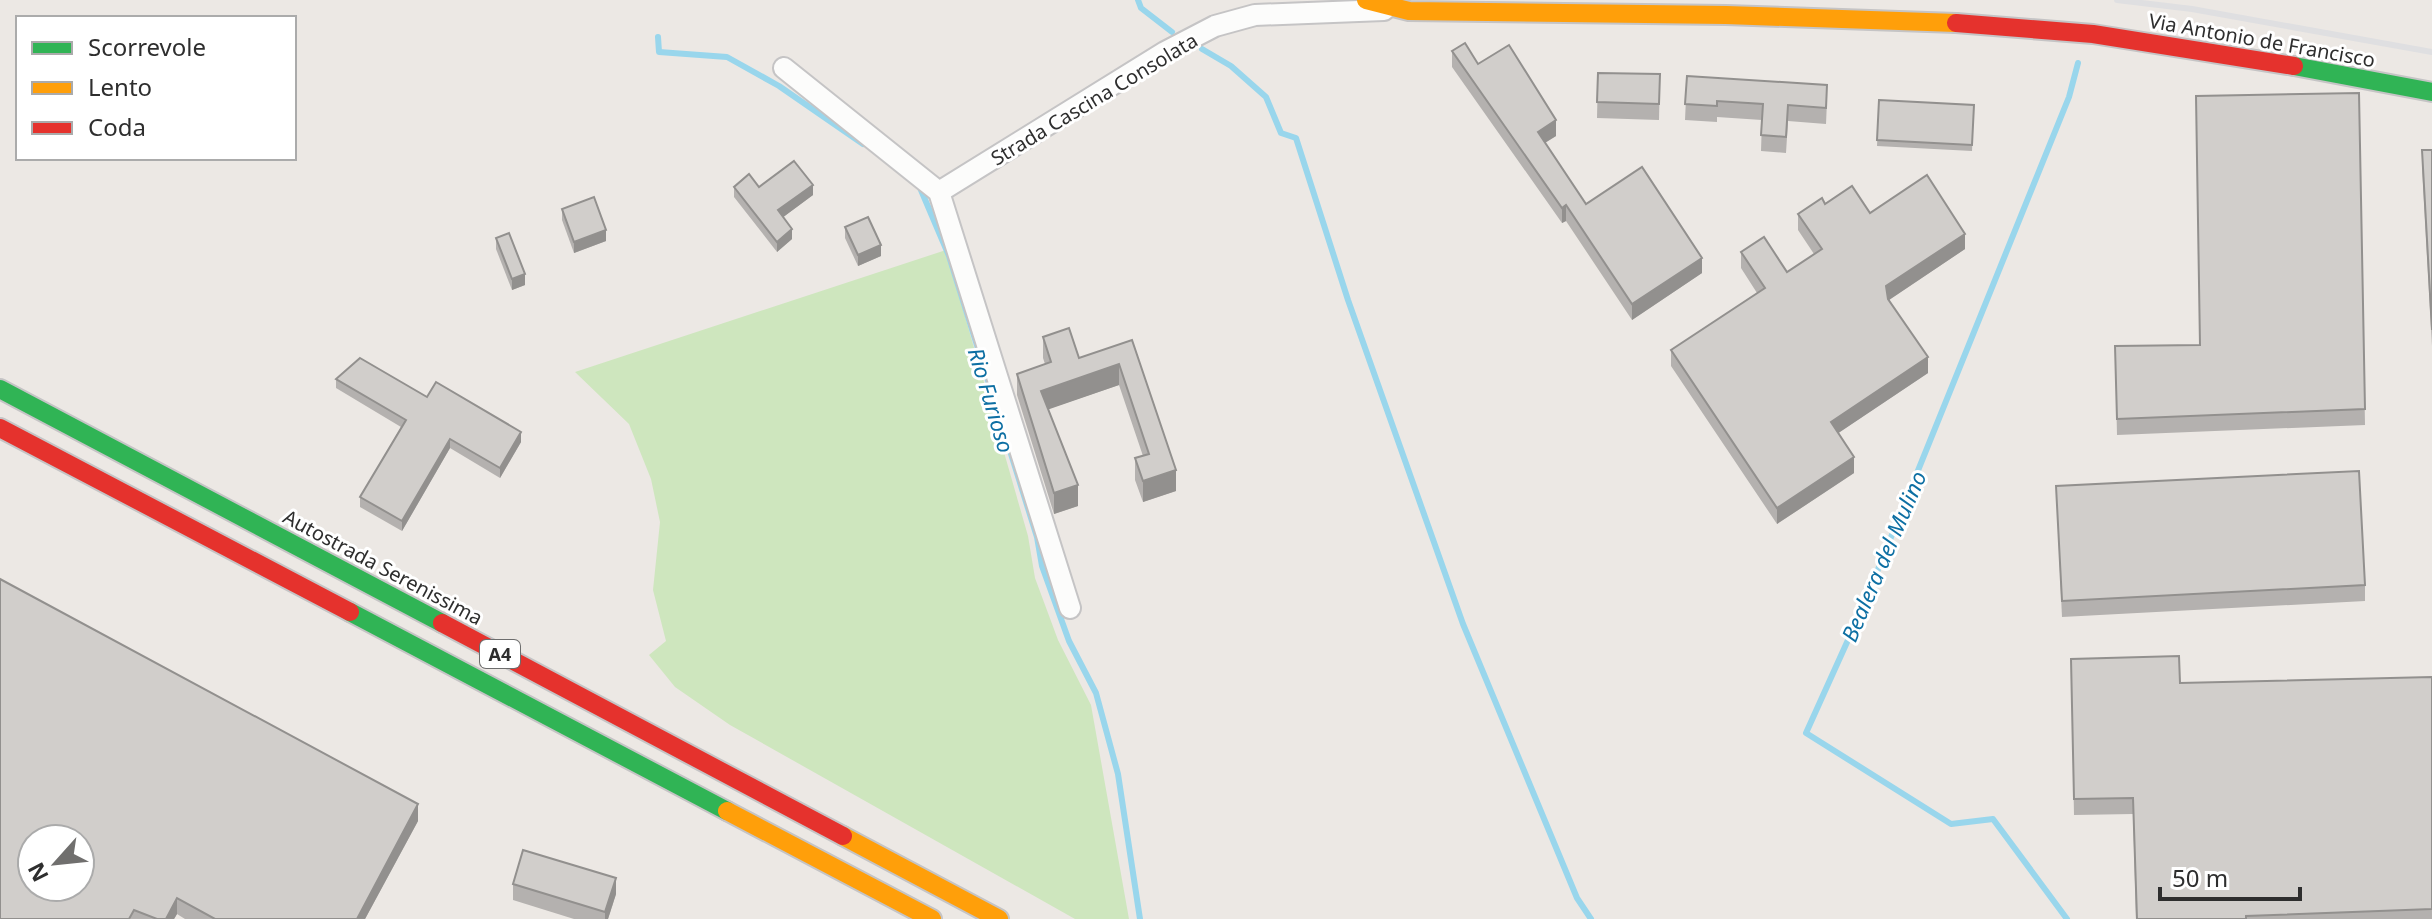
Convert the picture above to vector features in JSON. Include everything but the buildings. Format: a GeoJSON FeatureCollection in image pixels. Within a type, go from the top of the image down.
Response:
{"type":"FeatureCollection","features":[{"type":"Feature","properties":{"kind":"main road","name":"Via Antonio de Francisco"},"geometry":{"type":"LineString","coordinates":[[1366,0],[1396,10],[1926,21],[2047,29],[2130,40],[2432,92]]}},
{"type":"Feature","properties":{"kind":"main road","name":"Autostrada Serenissima"},"geometry":{"type":"LineString","coordinates":[[0,389],[999,919]]}},
{"type":"Feature","properties":{"kind":"main road","name":"A4"},"geometry":{"type":"LineString","coordinates":[[0,428],[932,919]]}},
{"type":"Feature","properties":{"kind":"street","name":"Strada Cascina Consolata"},"geometry":{"type":"LineString","coordinates":[[939,192],[1165,52],[1215,26],[1255,15],[1396,10]]}},
{"type":"Feature","properties":{"kind":"street"},"geometry":{"type":"LineString","coordinates":[[784,68],[939,192],[1070,608]]}},
{"type":"Feature","properties":{"kind":"green space"},"geometry":{"type":"Polygon","coordinates":[[[946,250],[1028,536],[1035,578],[1058,640],[1091,705],[1129,919],[1075,919],[730,725],[675,687],[649,655],[666,641],[653,590],[660,522],[651,479],[629,424],[575,372],[946,250]]]}},
{"type":"Feature","properties":{"kind":"waterway","name":"Rio Furioso"},"geometry":{"type":"LineString","coordinates":[[1138,0],[1141,8],[1172,32]]}},
{"type":"Feature","properties":{"kind":"waterway","name":"Rio Furioso"},"geometry":{"type":"LineString","coordinates":[[658,37],[659,52],[727,57],[779,86],[863,144]]}},
{"type":"Feature","properties":{"kind":"waterway"},"geometry":{"type":"LineString","coordinates":[[1202,49],[1231,66],[1266,97],[1281,133],[1296,138],[1348,300],[1463,624],[1577,898],[1591,919]]}},
{"type":"Feature","properties":{"kind":"waterway","name":"Bealera del Mulino"},"geometry":{"type":"LineString","coordinates":[[2067,919],[1993,819],[1951,824],[1806,733],[1862,609],[2069,97],[2078,63]]}},
{"type":"Feature","properties":{"kind":"waterway","name":"Rio Furioso"},"geometry":{"type":"LineString","coordinates":[[918,183],[949,256],[1037,537],[1042,566],[1069,641],[1096,693],[1118,774],[1140,919]]}},
{"type":"Feature","properties":{"kind":"railway"},"geometry":{"type":"LineString","coordinates":[[2117,0],[2192,9],[2432,52]]}},
{"type":"Feature","properties":{"kind":"traffic: fast"},"geometry":{"type":"LineString","coordinates":[[2294,66],[2432,92]]}},
{"type":"Feature","properties":{"kind":"traffic: fast"},"geometry":{"type":"LineString","coordinates":[[0,389],[442,623]]}},
{"type":"Feature","properties":{"kind":"traffic: fast"},"geometry":{"type":"LineString","coordinates":[[350,612],[727,811]]}},
{"type":"Feature","properties":{"kind":"traffic: slow"},"geometry":{"type":"LineString","coordinates":[[1366,0],[1409,11],[1726,15],[1956,23]]}},
{"type":"Feature","properties":{"kind":"traffic: slow"},"geometry":{"type":"LineString","coordinates":[[727,811],[932,919]]}},
{"type":"Feature","properties":{"kind":"traffic: slow"},"geometry":{"type":"LineString","coordinates":[[843,836],[999,919]]}},
{"type":"Feature","properties":{"kind":"traffic: jam"},"geometry":{"type":"LineString","coordinates":[[1956,23],[2093,34],[2294,66]]}},
{"type":"Feature","properties":{"kind":"traffic: jam"},"geometry":{"type":"LineString","coordinates":[[0,428],[350,612]]}},
{"type":"Feature","properties":{"kind":"traffic: jam"},"geometry":{"type":"LineString","coordinates":[[442,623],[843,836]]}}]}
